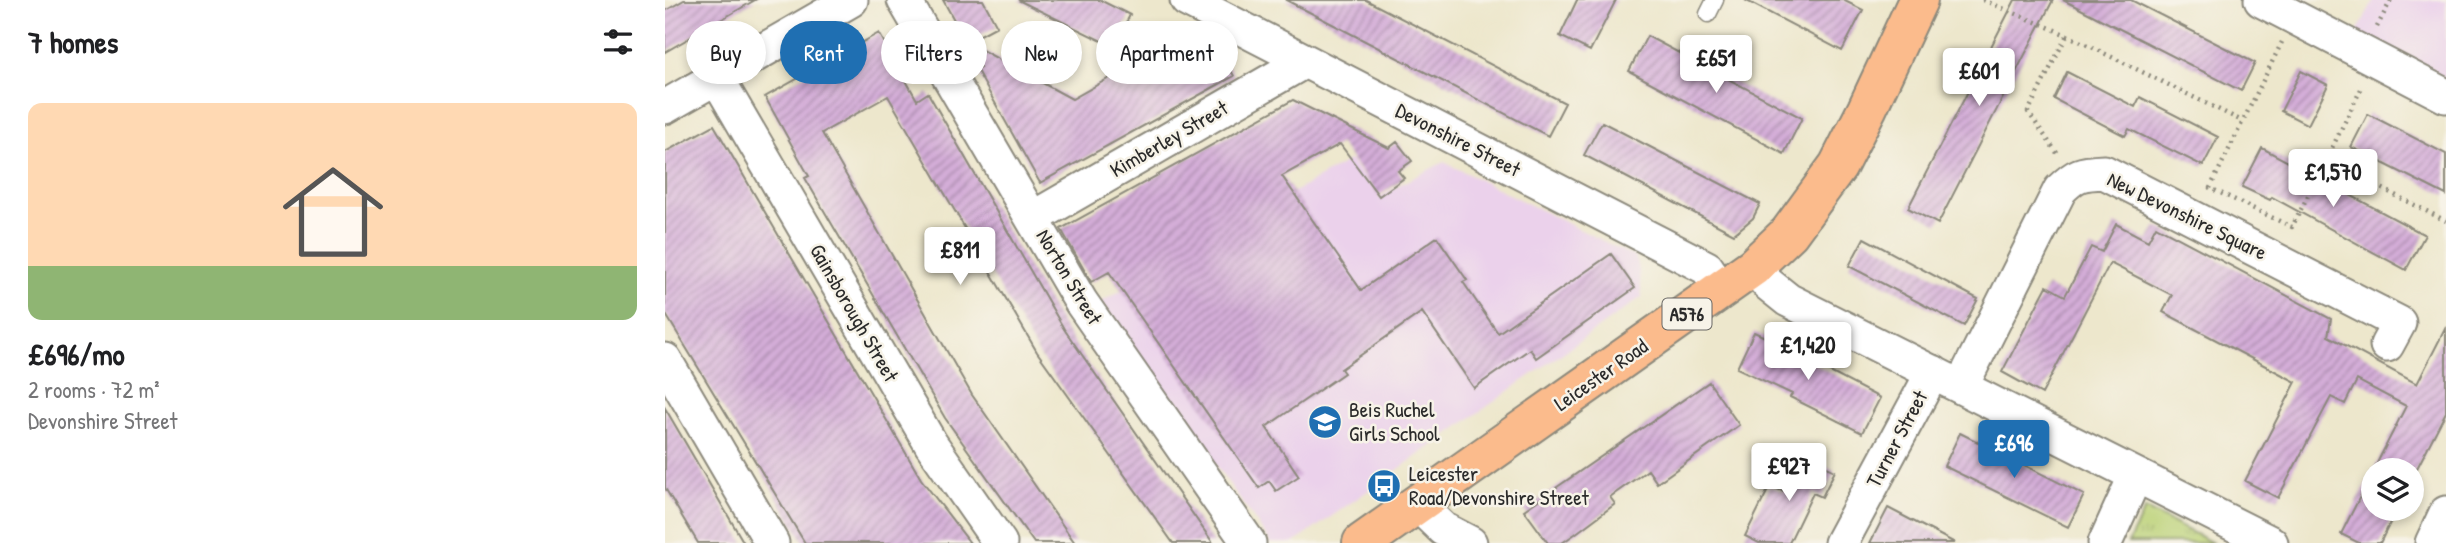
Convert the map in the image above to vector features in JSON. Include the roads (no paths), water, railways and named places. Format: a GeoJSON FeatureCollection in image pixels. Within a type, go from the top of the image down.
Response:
{"type":"FeatureCollection","features":[{"type":"Feature","properties":{"kind":"main road","name":"Leicester Road"},"geometry":{"type":"LineString","coordinates":[[1362,543],[1753,267],[1789,233],[1838,166],[1918,0]]}},
{"type":"Feature","properties":{"kind":"street"},"geometry":{"type":"LineString","coordinates":[[766,49],[851,0]]}},
{"type":"Feature","properties":{"kind":"street","name":"Norton Street"},"geometry":{"type":"LineString","coordinates":[[904,0],[1081,302],[1249,543]]}},
{"type":"Feature","properties":{"kind":"street","name":"Devonshire Street"},"geometry":{"type":"LineString","coordinates":[[1187,0],[1707,268],[1721,289]]}},
{"type":"Feature","properties":{"kind":"street"},"geometry":{"type":"LineString","coordinates":[[2261,0],[2446,96]]}},
{"type":"Feature","properties":{"kind":"street","name":"Kimberley Street"},"geometry":{"type":"LineString","coordinates":[[1033,218],[1305,61]]}},
{"type":"Feature","properties":{"kind":"street"},"geometry":{"type":"LineString","coordinates":[[665,107],[706,84]]}},
{"type":"Feature","properties":{"kind":"street","name":"Gainsborough Street"},"geometry":{"type":"LineString","coordinates":[[721,84],[931,444],[1000,543]]}},
{"type":"Feature","properties":{"kind":"street","name":"New Devonshire Square"},"geometry":{"type":"LineString","coordinates":[[1947,379],[2060,190],[2074,176],[2087,173],[2104,172],[2399,322]]}},
{"type":"Feature","properties":{"kind":"street"},"geometry":{"type":"LineString","coordinates":[[1753,267],[1788,300],[2135,477],[2271,543]]}},
{"type":"Feature","properties":{"kind":"street"},"geometry":{"type":"LineString","coordinates":[[665,360],[772,543]]}},
{"type":"Feature","properties":{"kind":"street","name":"Turner Street"},"geometry":{"type":"LineString","coordinates":[[1841,543],[1947,379]]}},
{"type":"Feature","properties":{"kind":"street"},"geometry":{"type":"LineString","coordinates":[[2105,543],[2135,477]]}},
{"type":"Feature","properties":{"kind":"street"},"geometry":{"type":"LineString","coordinates":[[1417,504],[1443,529],[1471,543]]}},
{"type":"Feature","properties":{"kind":"street"},"geometry":{"type":"LineString","coordinates":[[2432,543],[2446,513]]}},
{"type":"Feature","properties":{"kind":"place","name":"Beis Ruchel Girls School"},"geometry":{"type":"Point","coordinates":[1325,422]}},
{"type":"Feature","properties":{"kind":"place","name":"Leicester Road/Devonshire Street"},"geometry":{"type":"Point","coordinates":[1384,486]}}]}
